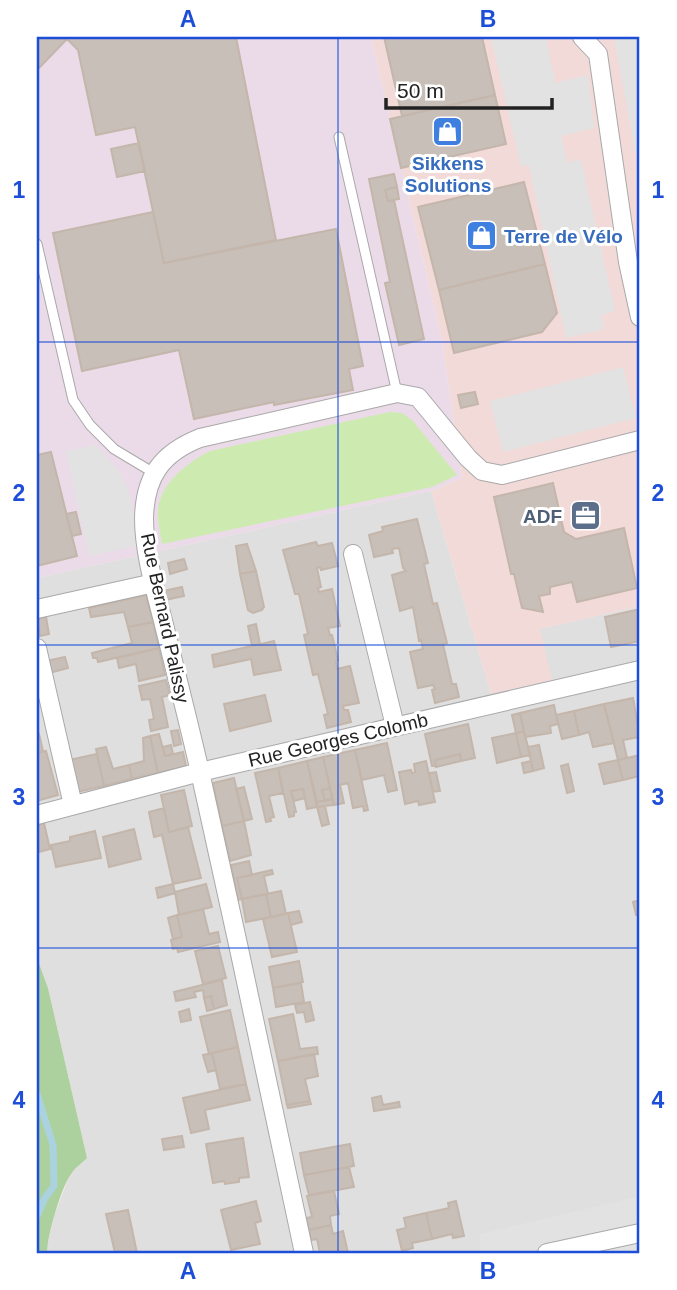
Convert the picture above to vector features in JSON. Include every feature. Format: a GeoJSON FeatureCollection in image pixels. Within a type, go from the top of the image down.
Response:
{"type":"FeatureCollection","features":[{"type":"Feature","properties":{"kind":"street"},"geometry":{"type":"LineString","coordinates":[[582,37],[598,54],[628,262],[640,317]]}},
{"type":"Feature","properties":{"kind":"street"},"geometry":{"type":"LineString","coordinates":[[154,473],[164,459],[180,446],[200,438],[397,393],[418,397],[482,471],[502,475],[640,440]]}},
{"type":"Feature","properties":{"kind":"street","name":"Rue Bernard Palissy"},"geometry":{"type":"LineString","coordinates":[[154,473],[144,518],[154,583],[200,772],[304,1253]]}},
{"type":"Feature","properties":{"kind":"street"},"geometry":{"type":"LineString","coordinates":[[353,554],[396,726]]}},
{"type":"Feature","properties":{"kind":"street"},"geometry":{"type":"LineString","coordinates":[[37,609],[154,583]]}},
{"type":"Feature","properties":{"kind":"street"},"geometry":{"type":"LineString","coordinates":[[37,648],[73,805]]}},
{"type":"Feature","properties":{"kind":"street","name":"Rue Georges Colomb"},"geometry":{"type":"LineString","coordinates":[[37,815],[200,772],[640,670]]}},
{"type":"Feature","properties":{"kind":"street"},"geometry":{"type":"LineString","coordinates":[[547,1253],[640,1233]]}},
{"type":"Feature","properties":{"kind":"lane"},"geometry":{"type":"LineString","coordinates":[[339,137],[397,393]]}},
{"type":"Feature","properties":{"kind":"lane"},"geometry":{"type":"LineString","coordinates":[[37,244],[73,400],[90,425],[114,449],[154,473]]}},
{"type":"Feature","properties":{"kind":"shaded area"},"geometry":{"type":"Polygon","coordinates":[[[37,37],[371,37],[442,341],[462,478],[431,491],[37,578],[37,37]]]}},
{"type":"Feature","properties":{"kind":"shaded area"},"geometry":{"type":"Polygon","coordinates":[[[371,37],[640,37],[640,606],[540,629],[552,680],[491,694],[431,491],[462,478],[442,341],[371,37]]]}},
{"type":"Feature","properties":{"kind":"shaded area"},"geometry":{"type":"Polygon","coordinates":[[[491,37],[546,37],[555,83],[588,75],[594,128],[561,136],[567,162],[581,160],[615,311],[601,315],[604,329],[566,338],[529,165],[521,167],[491,37]]]}},
{"type":"Feature","properties":{"kind":"shaded area"},"geometry":{"type":"Polygon","coordinates":[[[614,37],[640,37],[640,176],[614,37]]]}},
{"type":"Feature","properties":{"kind":"shaded area"},"geometry":{"type":"Polygon","coordinates":[[[623,367],[636,418],[503,452],[490,401],[623,367]]]}},
{"type":"Feature","properties":{"kind":"shaded area"},"geometry":{"type":"Polygon","coordinates":[[[96,445],[121,474],[130,496],[140,545],[89,556],[66,451],[96,445]]]}},
{"type":"Feature","properties":{"kind":"shaded area"},"geometry":{"type":"Polygon","coordinates":[[[431,491],[491,694],[539,629],[640,606],[640,1253],[47,1253],[54,1216],[70,1174],[87,1158],[48,988],[37,958],[37,578],[431,491]]]}},
{"type":"Feature","properties":{"kind":"shaded area"},"geometry":{"type":"Polygon","coordinates":[[[640,1196],[640,1253],[480,1253],[480,1234],[640,1196]]]}},
{"type":"Feature","properties":{"kind":"green space"},"geometry":{"type":"Polygon","coordinates":[[[390,412],[402,413],[412,420],[457,475],[432,487],[162,544],[158,515],[164,491],[176,475],[201,456],[210,451],[390,412]]]}},
{"type":"Feature","properties":{"kind":"green space"},"geometry":{"type":"Polygon","coordinates":[[[37,958],[48,988],[87,1158],[73,1172],[63,1190],[52,1224],[47,1253],[37,1253],[37,958]]]}},
{"type":"Feature","properties":{"kind":"building"},"geometry":{"type":"Polygon","coordinates":[[[37,37],[67,39],[37,70],[37,37]]]}},
{"type":"Feature","properties":{"kind":"building"},"geometry":{"type":"Polygon","coordinates":[[[65,37],[236,37],[276,240],[164,263],[135,127],[96,135],[78,50],[65,37]]]}},
{"type":"Feature","properties":{"kind":"building"},"geometry":{"type":"Polygon","coordinates":[[[384,37],[482,37],[495,95],[402,116],[384,37]]]}},
{"type":"Feature","properties":{"kind":"building","name":"Sikkens Solutions"},"geometry":{"type":"Polygon","coordinates":[[[495,95],[506,144],[401,168],[390,119],[495,95]]]}},
{"type":"Feature","properties":{"kind":"building"},"geometry":{"type":"Polygon","coordinates":[[[139,143],[145,171],[117,177],[111,149],[139,143]]]}},
{"type":"Feature","properties":{"kind":"building"},"geometry":{"type":"Polygon","coordinates":[[[394,174],[397,187],[385,190],[388,201],[394,200],[424,339],[399,345],[385,283],[390,282],[369,179],[394,174]]]}},
{"type":"Feature","properties":{"kind":"building","name":"Terre de Vélo"},"geometry":{"type":"Polygon","coordinates":[[[524,182],[545,264],[439,290],[418,207],[524,182]]]}},
{"type":"Feature","properties":{"kind":"building"},"geometry":{"type":"Polygon","coordinates":[[[397,187],[399,199],[388,201],[385,190],[397,187]]]}},
{"type":"Feature","properties":{"kind":"building"},"geometry":{"type":"Polygon","coordinates":[[[153,212],[164,263],[336,229],[363,366],[349,369],[353,390],[274,405],[274,402],[194,419],[179,350],[82,371],[53,233],[153,212]]]}},
{"type":"Feature","properties":{"kind":"building"},"geometry":{"type":"Polygon","coordinates":[[[545,264],[557,313],[542,332],[454,353],[439,290],[545,264]]]}},
{"type":"Feature","properties":{"kind":"building"},"geometry":{"type":"Polygon","coordinates":[[[475,392],[478,404],[461,408],[458,395],[475,392]]]}},
{"type":"Feature","properties":{"kind":"building"},"geometry":{"type":"Polygon","coordinates":[[[51,452],[77,556],[37,566],[37,455],[51,452]]]}},
{"type":"Feature","properties":{"kind":"building"},"geometry":{"type":"Polygon","coordinates":[[[553,483],[564,532],[576,539],[624,528],[637,588],[577,602],[572,582],[550,587],[550,594],[539,596],[543,612],[522,608],[514,574],[511,574],[494,497],[553,483]]]}},
{"type":"Feature","properties":{"kind":"building"},"geometry":{"type":"Polygon","coordinates":[[[76,512],[81,534],[72,536],[66,514],[76,512]]]}},
{"type":"Feature","properties":{"kind":"building"},"geometry":{"type":"Polygon","coordinates":[[[417,519],[428,563],[424,564],[433,604],[437,603],[447,643],[443,644],[452,684],[456,684],[459,697],[435,703],[433,685],[418,688],[410,652],[423,649],[413,607],[400,611],[392,575],[406,571],[399,548],[392,549],[393,553],[374,557],[369,535],[383,531],[382,527],[417,519]]]}},
{"type":"Feature","properties":{"kind":"building"},"geometry":{"type":"Polygon","coordinates":[[[316,542],[318,546],[332,543],[338,566],[321,570],[320,567],[317,568],[321,587],[318,588],[319,592],[332,589],[340,626],[328,628],[338,660],[337,669],[350,666],[359,703],[343,706],[344,710],[348,710],[351,722],[327,728],[324,715],[328,714],[318,674],[313,675],[299,594],[295,594],[283,550],[316,542]]]}},
{"type":"Feature","properties":{"kind":"building"},"geometry":{"type":"Polygon","coordinates":[[[247,544],[256,571],[240,574],[236,546],[247,544]]]}},
{"type":"Feature","properties":{"kind":"building"},"geometry":{"type":"Polygon","coordinates":[[[184,559],[187,569],[170,574],[168,563],[184,559]]]}},
{"type":"Feature","properties":{"kind":"building"},"geometry":{"type":"Polygon","coordinates":[[[256,571],[264,607],[253,613],[248,610],[240,574],[256,571]]]}},
{"type":"Feature","properties":{"kind":"building"},"geometry":{"type":"Polygon","coordinates":[[[182,587],[184,596],[165,600],[163,591],[182,587]]]}},
{"type":"Feature","properties":{"kind":"building"},"geometry":{"type":"Polygon","coordinates":[[[146,595],[153,622],[128,627],[124,612],[91,617],[89,608],[146,595]]]}},
{"type":"Feature","properties":{"kind":"building"},"geometry":{"type":"Polygon","coordinates":[[[640,609],[640,641],[611,647],[605,617],[640,609]]]}},
{"type":"Feature","properties":{"kind":"building"},"geometry":{"type":"Polygon","coordinates":[[[46,617],[49,634],[40,636],[37,619],[46,617]]]}},
{"type":"Feature","properties":{"kind":"building"},"geometry":{"type":"Polygon","coordinates":[[[153,622],[159,648],[98,662],[97,658],[93,658],[92,653],[132,643],[128,627],[153,622]]]}},
{"type":"Feature","properties":{"kind":"building"},"geometry":{"type":"Polygon","coordinates":[[[256,624],[260,644],[252,646],[248,626],[256,624]]]}},
{"type":"Feature","properties":{"kind":"building"},"geometry":{"type":"Polygon","coordinates":[[[274,641],[281,670],[254,675],[251,659],[214,667],[212,655],[274,641]]]}},
{"type":"Feature","properties":{"kind":"building"},"geometry":{"type":"Polygon","coordinates":[[[159,648],[165,675],[139,681],[136,664],[119,668],[117,658],[159,648]]]}},
{"type":"Feature","properties":{"kind":"building"},"geometry":{"type":"Polygon","coordinates":[[[65,657],[68,668],[49,673],[46,661],[65,657]]]}},
{"type":"Feature","properties":{"kind":"building"},"geometry":{"type":"Polygon","coordinates":[[[166,680],[170,695],[162,697],[168,727],[151,731],[149,720],[154,719],[150,699],[142,700],[139,686],[166,680]]]}},
{"type":"Feature","properties":{"kind":"building"},"geometry":{"type":"Polygon","coordinates":[[[265,695],[271,721],[230,731],[224,704],[265,695]]]}},
{"type":"Feature","properties":{"kind":"building"},"geometry":{"type":"Polygon","coordinates":[[[633,698],[640,737],[623,740],[627,758],[618,760],[604,704],[633,698]]]}},
{"type":"Feature","properties":{"kind":"building"},"geometry":{"type":"Polygon","coordinates":[[[604,704],[614,743],[593,747],[589,732],[579,735],[574,711],[604,704]]]}},
{"type":"Feature","properties":{"kind":"building"},"geometry":{"type":"Polygon","coordinates":[[[554,705],[558,724],[550,726],[551,733],[525,737],[520,713],[554,705]]]}},
{"type":"Feature","properties":{"kind":"building"},"geometry":{"type":"Polygon","coordinates":[[[574,711],[579,735],[562,739],[556,715],[574,711]]]}},
{"type":"Feature","properties":{"kind":"building"},"geometry":{"type":"Polygon","coordinates":[[[520,713],[524,731],[516,733],[512,715],[520,713]]]}},
{"type":"Feature","properties":{"kind":"building"},"geometry":{"type":"Polygon","coordinates":[[[468,724],[475,758],[461,761],[460,754],[435,760],[436,766],[432,766],[425,734],[468,724]]]}},
{"type":"Feature","properties":{"kind":"building"},"geometry":{"type":"Polygon","coordinates":[[[178,730],[181,744],[174,746],[171,731],[178,730]]]}},
{"type":"Feature","properties":{"kind":"building"},"geometry":{"type":"Polygon","coordinates":[[[524,731],[530,755],[521,757],[516,733],[524,731]]]}},
{"type":"Feature","properties":{"kind":"building"},"geometry":{"type":"Polygon","coordinates":[[[516,733],[521,757],[497,763],[492,738],[516,733]]]}},
{"type":"Feature","properties":{"kind":"building"},"geometry":{"type":"Polygon","coordinates":[[[39,734],[43,751],[37,753],[37,735],[39,734]]]}},
{"type":"Feature","properties":{"kind":"building"},"geometry":{"type":"Polygon","coordinates":[[[159,734],[165,756],[183,752],[186,766],[158,773],[150,736],[159,734]]]}},
{"type":"Feature","properties":{"kind":"building"},"geometry":{"type":"Polygon","coordinates":[[[150,736],[158,773],[132,779],[129,765],[144,761],[143,738],[150,736]]]}},
{"type":"Feature","properties":{"kind":"building"},"geometry":{"type":"Polygon","coordinates":[[[387,743],[397,790],[388,792],[384,775],[362,780],[355,750],[387,743]]]}},
{"type":"Feature","properties":{"kind":"building"},"geometry":{"type":"Polygon","coordinates":[[[171,745],[173,754],[165,756],[163,747],[171,745]]]}},
{"type":"Feature","properties":{"kind":"building"},"geometry":{"type":"Polygon","coordinates":[[[539,745],[544,768],[533,771],[528,747],[539,745]]]}},
{"type":"Feature","properties":{"kind":"building"},"geometry":{"type":"Polygon","coordinates":[[[106,747],[113,769],[129,765],[132,779],[104,786],[96,749],[106,747]]]}},
{"type":"Feature","properties":{"kind":"building"},"geometry":{"type":"Polygon","coordinates":[[[355,750],[368,810],[364,811],[363,806],[353,808],[348,783],[340,785],[344,803],[334,805],[323,757],[355,750]]]}},
{"type":"Feature","properties":{"kind":"building"},"geometry":{"type":"Polygon","coordinates":[[[46,751],[58,795],[37,801],[37,753],[46,751]]]}},
{"type":"Feature","properties":{"kind":"building"},"geometry":{"type":"Polygon","coordinates":[[[97,754],[104,786],[77,792],[69,760],[97,754]]]}},
{"type":"Feature","properties":{"kind":"building"},"geometry":{"type":"Polygon","coordinates":[[[460,754],[461,761],[436,767],[435,760],[460,754]]]}},
{"type":"Feature","properties":{"kind":"building"},"geometry":{"type":"Polygon","coordinates":[[[640,755],[640,776],[623,780],[618,760],[640,755]]]}},
{"type":"Feature","properties":{"kind":"building"},"geometry":{"type":"Polygon","coordinates":[[[323,757],[330,788],[322,790],[325,801],[317,802],[307,761],[323,757]]]}},
{"type":"Feature","properties":{"kind":"building"},"geometry":{"type":"Polygon","coordinates":[[[618,760],[623,780],[604,784],[599,764],[618,760]]]}},
{"type":"Feature","properties":{"kind":"building"},"geometry":{"type":"Polygon","coordinates":[[[307,761],[317,807],[307,809],[303,789],[291,791],[296,812],[289,817],[278,768],[307,761]]]}},
{"type":"Feature","properties":{"kind":"building"},"geometry":{"type":"Polygon","coordinates":[[[426,761],[435,802],[419,805],[418,801],[405,804],[399,772],[415,772],[414,764],[426,761]]]}},
{"type":"Feature","properties":{"kind":"building"},"geometry":{"type":"Polygon","coordinates":[[[531,761],[533,771],[524,773],[522,763],[531,761]]]}},
{"type":"Feature","properties":{"kind":"building"},"geometry":{"type":"Polygon","coordinates":[[[568,764],[574,791],[567,793],[561,766],[568,764]]]}},
{"type":"Feature","properties":{"kind":"building"},"geometry":{"type":"Polygon","coordinates":[[[278,768],[283,793],[269,796],[274,817],[266,822],[255,773],[278,768]]]}},
{"type":"Feature","properties":{"kind":"building"},"geometry":{"type":"Polygon","coordinates":[[[436,772],[440,791],[433,792],[429,773],[436,772]]]}},
{"type":"Feature","properties":{"kind":"building"},"geometry":{"type":"Polygon","coordinates":[[[234,778],[244,821],[222,826],[213,783],[234,778]]]}},
{"type":"Feature","properties":{"kind":"building"},"geometry":{"type":"Polygon","coordinates":[[[244,787],[252,819],[244,821],[236,789],[244,787]]]}},
{"type":"Feature","properties":{"kind":"building"},"geometry":{"type":"Polygon","coordinates":[[[330,788],[332,799],[325,801],[322,790],[330,788]]]}},
{"type":"Feature","properties":{"kind":"building"},"geometry":{"type":"Polygon","coordinates":[[[303,789],[305,798],[294,801],[291,791],[303,789]]]}},
{"type":"Feature","properties":{"kind":"building"},"geometry":{"type":"Polygon","coordinates":[[[184,790],[192,826],[169,832],[161,795],[184,790]]]}},
{"type":"Feature","properties":{"kind":"building"},"geometry":{"type":"Polygon","coordinates":[[[332,799],[334,805],[317,807],[317,802],[332,799]]]}},
{"type":"Feature","properties":{"kind":"building"},"geometry":{"type":"Polygon","coordinates":[[[325,806],[329,824],[322,826],[317,807],[325,806]]]}},
{"type":"Feature","properties":{"kind":"building"},"geometry":{"type":"Polygon","coordinates":[[[164,808],[169,832],[188,827],[201,878],[173,884],[162,835],[154,837],[149,812],[164,808]]]}},
{"type":"Feature","properties":{"kind":"building"},"geometry":{"type":"Polygon","coordinates":[[[244,821],[251,855],[230,861],[222,826],[244,821]]]}},
{"type":"Feature","properties":{"kind":"building"},"geometry":{"type":"Polygon","coordinates":[[[44,823],[50,849],[39,852],[37,825],[44,823]]]}},
{"type":"Feature","properties":{"kind":"building"},"geometry":{"type":"Polygon","coordinates":[[[134,829],[141,859],[109,867],[103,837],[134,829]]]}},
{"type":"Feature","properties":{"kind":"building"},"geometry":{"type":"Polygon","coordinates":[[[95,831],[101,858],[56,867],[51,845],[95,831]]]}},
{"type":"Feature","properties":{"kind":"building"},"geometry":{"type":"Polygon","coordinates":[[[249,861],[252,875],[237,878],[242,899],[238,900],[231,865],[249,861]]]}},
{"type":"Feature","properties":{"kind":"building"},"geometry":{"type":"Polygon","coordinates":[[[272,870],[273,874],[264,876],[268,894],[242,899],[237,878],[272,870]]]}},
{"type":"Feature","properties":{"kind":"building"},"geometry":{"type":"Polygon","coordinates":[[[173,884],[175,893],[158,898],[156,888],[173,884]]]}},
{"type":"Feature","properties":{"kind":"building"},"geometry":{"type":"Polygon","coordinates":[[[206,884],[212,907],[179,915],[175,892],[206,884]]]}},
{"type":"Feature","properties":{"kind":"building"},"geometry":{"type":"Polygon","coordinates":[[[281,891],[286,914],[271,917],[266,894],[281,891]]]}},
{"type":"Feature","properties":{"kind":"building"},"geometry":{"type":"Polygon","coordinates":[[[266,894],[271,917],[246,922],[242,899],[266,894]]]}},
{"type":"Feature","properties":{"kind":"building"},"geometry":{"type":"Polygon","coordinates":[[[640,900],[640,914],[636,915],[633,902],[640,900]]]}},
{"type":"Feature","properties":{"kind":"building"},"geometry":{"type":"Polygon","coordinates":[[[203,909],[209,934],[218,932],[220,942],[178,952],[177,948],[173,949],[171,940],[182,937],[177,915],[203,909]]]}},
{"type":"Feature","properties":{"kind":"building"},"geometry":{"type":"Polygon","coordinates":[[[299,911],[302,922],[291,925],[288,913],[299,911]]]}},
{"type":"Feature","properties":{"kind":"building"},"geometry":{"type":"Polygon","coordinates":[[[288,913],[297,952],[272,957],[263,919],[288,913]]]}},
{"type":"Feature","properties":{"kind":"building"},"geometry":{"type":"Polygon","coordinates":[[[177,915],[182,937],[173,939],[168,918],[177,915]]]}},
{"type":"Feature","properties":{"kind":"building"},"geometry":{"type":"Polygon","coordinates":[[[218,946],[226,978],[203,984],[195,951],[218,946]]]}},
{"type":"Feature","properties":{"kind":"building"},"geometry":{"type":"Polygon","coordinates":[[[299,961],[303,982],[273,988],[269,967],[299,961]]]}},
{"type":"Feature","properties":{"kind":"building"},"geometry":{"type":"Polygon","coordinates":[[[222,980],[227,1005],[214,1009],[211,996],[204,998],[203,990],[194,992],[196,997],[176,1001],[174,992],[222,980]]]}},
{"type":"Feature","properties":{"kind":"building"},"geometry":{"type":"Polygon","coordinates":[[[301,983],[304,1002],[276,1007],[273,988],[301,983]]]}},
{"type":"Feature","properties":{"kind":"building"},"geometry":{"type":"Polygon","coordinates":[[[211,996],[214,1009],[207,1011],[204,998],[211,996]]]}},
{"type":"Feature","properties":{"kind":"building"},"geometry":{"type":"Polygon","coordinates":[[[310,1002],[314,1020],[306,1022],[304,1012],[297,1013],[295,1005],[310,1002]]]}},
{"type":"Feature","properties":{"kind":"building"},"geometry":{"type":"Polygon","coordinates":[[[189,1009],[191,1020],[181,1022],[179,1012],[189,1009]]]}},
{"type":"Feature","properties":{"kind":"building"},"geometry":{"type":"Polygon","coordinates":[[[230,1010],[238,1047],[209,1054],[200,1017],[230,1010]]]}},
{"type":"Feature","properties":{"kind":"building"},"geometry":{"type":"Polygon","coordinates":[[[293,1014],[300,1049],[317,1047],[318,1054],[278,1061],[269,1019],[293,1014]]]}},
{"type":"Feature","properties":{"kind":"building"},"geometry":{"type":"Polygon","coordinates":[[[238,1047],[246,1084],[220,1089],[212,1053],[238,1047]]]}},
{"type":"Feature","properties":{"kind":"building"},"geometry":{"type":"Polygon","coordinates":[[[212,1053],[216,1070],[208,1072],[203,1055],[212,1053]]]}},
{"type":"Feature","properties":{"kind":"building"},"geometry":{"type":"Polygon","coordinates":[[[314,1054],[318,1076],[305,1079],[310,1101],[287,1105],[278,1061],[314,1054]]]}},
{"type":"Feature","properties":{"kind":"building"},"geometry":{"type":"Polygon","coordinates":[[[246,1084],[250,1100],[205,1110],[209,1129],[191,1133],[183,1098],[246,1084]]]}},
{"type":"Feature","properties":{"kind":"building"},"geometry":{"type":"Polygon","coordinates":[[[381,1096],[383,1105],[399,1102],[400,1107],[374,1111],[372,1098],[381,1096]]]}},
{"type":"Feature","properties":{"kind":"building"},"geometry":{"type":"Polygon","coordinates":[[[310,1101],[311,1104],[288,1108],[287,1105],[310,1101]]]}},
{"type":"Feature","properties":{"kind":"building"},"geometry":{"type":"Polygon","coordinates":[[[182,1136],[184,1147],[164,1150],[162,1139],[182,1136]]]}},
{"type":"Feature","properties":{"kind":"building"},"geometry":{"type":"Polygon","coordinates":[[[243,1138],[249,1177],[239,1178],[239,1182],[213,1183],[206,1144],[243,1138]]]}},
{"type":"Feature","properties":{"kind":"building"},"geometry":{"type":"Polygon","coordinates":[[[350,1144],[354,1166],[304,1175],[300,1153],[350,1144]]]}},
{"type":"Feature","properties":{"kind":"building"},"geometry":{"type":"Polygon","coordinates":[[[349,1167],[354,1187],[309,1195],[304,1175],[349,1167]]]}},
{"type":"Feature","properties":{"kind":"building"},"geometry":{"type":"Polygon","coordinates":[[[334,1191],[339,1214],[330,1216],[331,1225],[309,1230],[306,1218],[312,1217],[307,1196],[334,1191]]]}},
{"type":"Feature","properties":{"kind":"building"},"geometry":{"type":"Polygon","coordinates":[[[256,1201],[261,1221],[255,1223],[260,1244],[231,1250],[221,1210],[256,1201]]]}},
{"type":"Feature","properties":{"kind":"building"},"geometry":{"type":"Polygon","coordinates":[[[456,1201],[464,1236],[453,1238],[452,1234],[432,1239],[426,1213],[449,1208],[448,1203],[456,1201]]]}},
{"type":"Feature","properties":{"kind":"building"},"geometry":{"type":"Polygon","coordinates":[[[128,1210],[137,1253],[115,1253],[106,1214],[128,1210]]]}},
{"type":"Feature","properties":{"kind":"building"},"geometry":{"type":"Polygon","coordinates":[[[426,1213],[432,1239],[412,1243],[413,1248],[402,1251],[397,1230],[406,1228],[404,1218],[426,1213]]]}},
{"type":"Feature","properties":{"kind":"building"},"geometry":{"type":"Polygon","coordinates":[[[331,1225],[333,1234],[343,1231],[348,1253],[320,1253],[317,1239],[311,1240],[309,1230],[331,1225]]]}},
{"type":"Feature","properties":{"kind":"waterway"},"geometry":{"type":"LineString","coordinates":[[37,1094],[53,1145],[54,1186],[37,1216]]}},
{"type":"Feature","properties":{"kind":"place","name":"Sikkens Solutions"},"geometry":{"type":"Point","coordinates":[448,132]}},
{"type":"Feature","properties":{"kind":"place","name":"Terre de Vélo"},"geometry":{"type":"Point","coordinates":[481,236]}},
{"type":"Feature","properties":{"kind":"place","name":"ADF"},"geometry":{"type":"Point","coordinates":[585,516]}}]}
